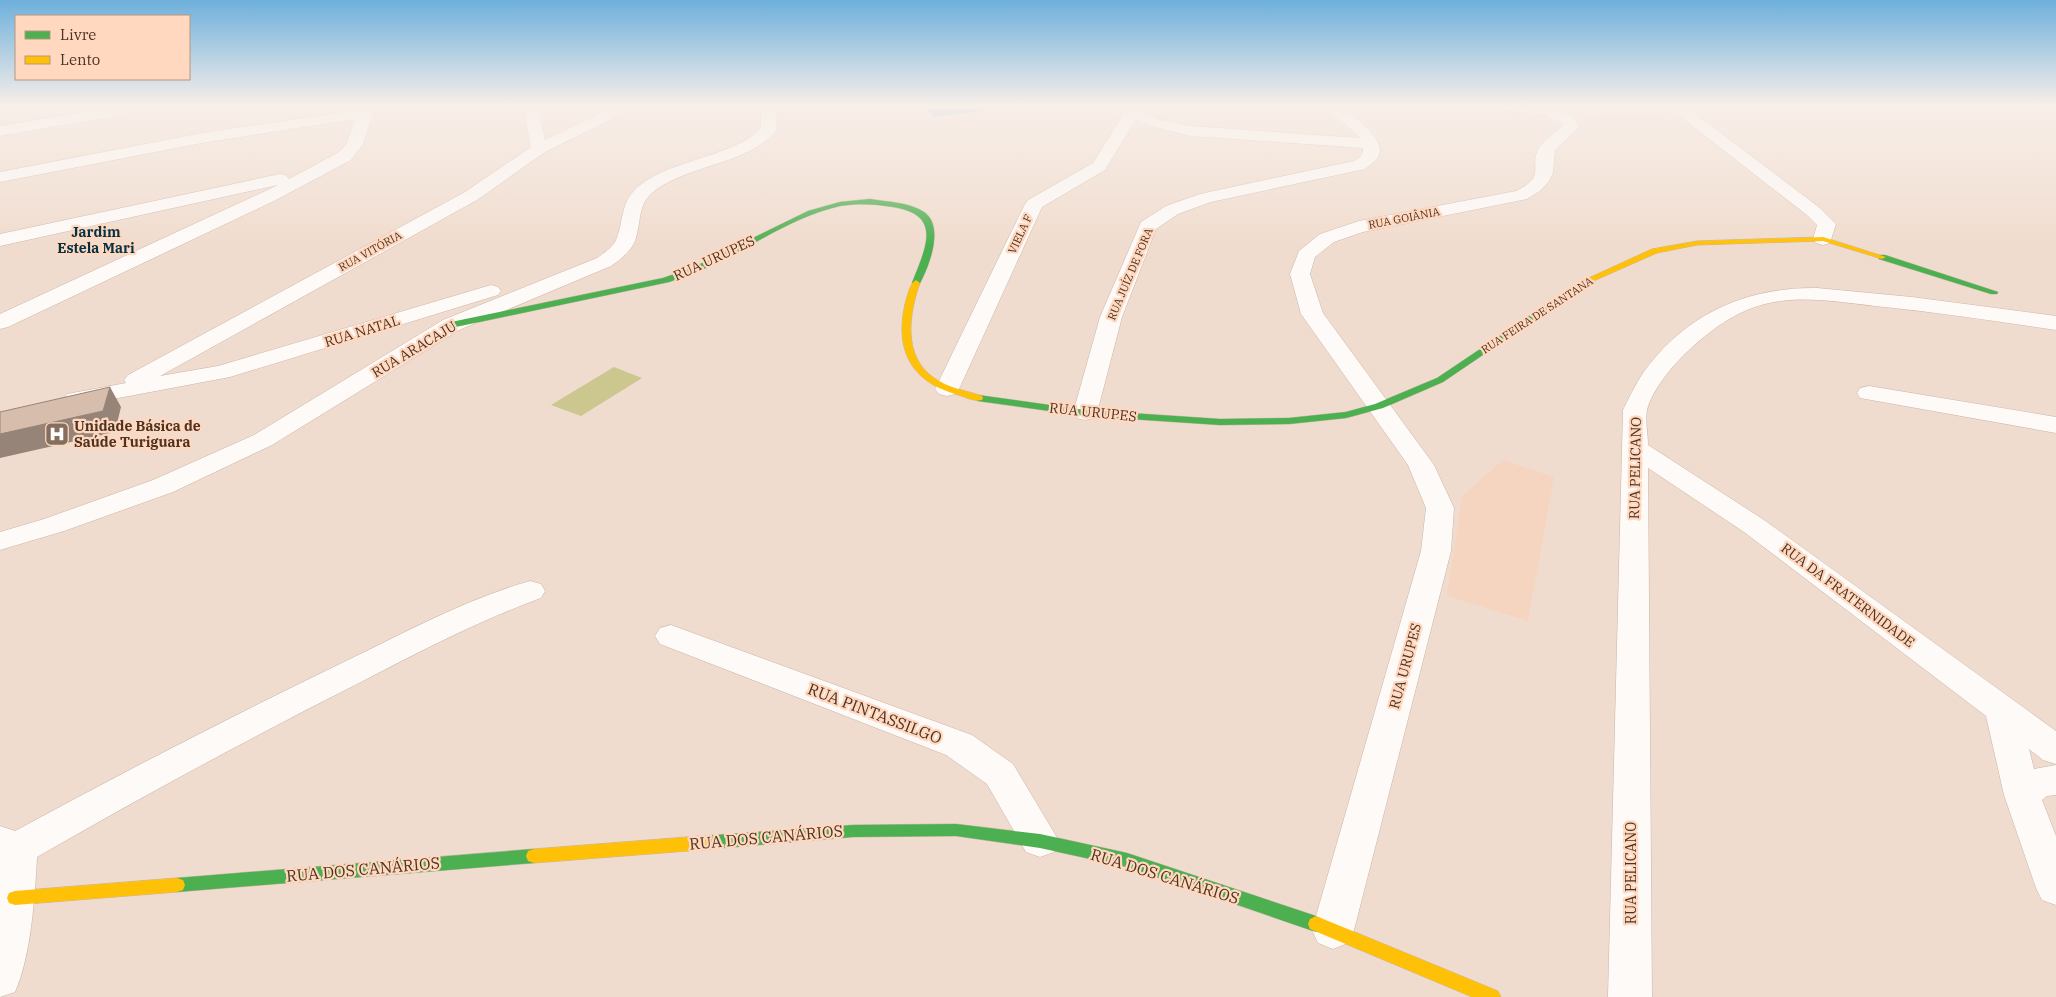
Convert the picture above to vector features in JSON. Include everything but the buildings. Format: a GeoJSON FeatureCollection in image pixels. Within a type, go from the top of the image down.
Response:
{"type":"FeatureCollection","features":[{"type":"Feature","properties":{"kind":"street"},"geometry":{"type":"LineString","coordinates":[[0,176],[119,154]]}},
{"type":"Feature","properties":{"kind":"street"},"geometry":{"type":"LineString","coordinates":[[0,322],[242,209],[347,154]]}},
{"type":"Feature","properties":{"kind":"street","name":"RUA VITÓRIA"},"geometry":{"type":"LineString","coordinates":[[117,390],[471,196],[532,154]]}},
{"type":"Feature","properties":{"kind":"street","name":"RUA ARACAJU"},"geometry":{"type":"LineString","coordinates":[[0,541],[54,525],[163,486],[263,440],[451,325],[604,262],[618,252],[626,239],[633,205],[646,189],[673,173],[727,154]]}},
{"type":"Feature","properties":{"kind":"street","name":"VIELA F"},"geometry":{"type":"LineString","coordinates":[[947,389],[1034,204],[1100,166],[1106,154]]}},
{"type":"Feature","properties":{"kind":"street","name":"RUA JUÍZ DE FORA"},"geometry":{"type":"LineString","coordinates":[[1085,413],[1111,317],[1148,226],[1172,210],[1206,198],[1360,164],[1369,158],[1370,154]]}},
{"type":"Feature","properties":{"kind":"street","name":"RUA GOIÂNIA"},"geometry":{"type":"LineString","coordinates":[[1379,406],[1312,314],[1300,274],[1306,254],[1327,238],[1359,227],[1521,195],[1535,188],[1543,178],[1544,154]]}},
{"type":"Feature","properties":{"kind":"street"},"geometry":{"type":"LineString","coordinates":[[1737,154],[1827,224],[1823,238]]}},
{"type":"Feature","properties":{"kind":"street"},"geometry":{"type":"LineString","coordinates":[[0,240],[318,170]]}},
{"type":"Feature","properties":{"kind":"street","name":"RUA URUPES"},"geometry":{"type":"LineString","coordinates":[[451,325],[667,280],[721,258],[804,214],[830,206],[860,201],[889,202],[913,209],[926,218],[930,232],[928,251],[910,298],[905,340],[916,368],[935,383],[947,389],[978,398],[1085,413],[1220,422],[1259,422],[1346,415],[1379,406],[1421,464],[1440,508],[1436,551],[1333,930]]}},
{"type":"Feature","properties":{"kind":"street","name":"RUA FEIRA DE SANTANA"},"geometry":{"type":"LineString","coordinates":[[1379,406],[1440,380],[1584,282],[1655,251],[1697,243],[1823,238],[1994,292]]}},
{"type":"Feature","properties":{"kind":"street","name":"RUA NATAL"},"geometry":{"type":"LineString","coordinates":[[57,402],[222,372],[520,282],[604,262]]}},
{"type":"Feature","properties":{"kind":"street","name":"RUA PELICANO"},"geometry":{"type":"LineString","coordinates":[[1630,997],[1635,410],[1652,378],[1672,354],[1699,332],[1744,304],[1771,297],[1805,294],[1853,297],[1961,309],[2056,323]]}},
{"type":"Feature","properties":{"kind":"street"},"geometry":{"type":"LineString","coordinates":[[1869,393],[2056,425]]}},
{"type":"Feature","properties":{"kind":"street","name":"RUA DA FRATERNIDADE"},"geometry":{"type":"LineString","coordinates":[[1635,448],[1754,526],[2056,750]]}},
{"type":"Feature","properties":{"kind":"street"},"geometry":{"type":"LineString","coordinates":[[1,971],[15,898],[9,845],[282,706],[471,613],[530,591]]}},
{"type":"Feature","properties":{"kind":"street","name":"RUA PINTASSILGO"},"geometry":{"type":"LineString","coordinates":[[671,636],[959,745],[1000,774],[1040,841]]}},
{"type":"Feature","properties":{"kind":"street"},"geometry":{"type":"LineString","coordinates":[[2002,711],[2022,795],[2056,888]]}},
{"type":"Feature","properties":{"kind":"street"},"geometry":{"type":"LineString","coordinates":[[2022,795],[2037,783],[2056,780]]}},
{"type":"Feature","properties":{"kind":"street","name":"RUA DOS CANÁRIOS"},"geometry":{"type":"LineString","coordinates":[[15,898],[854,831],[956,830],[1040,841],[1127,860],[1333,930],[1492,997]]}},
{"type":"Feature","properties":{"kind":"shaded area"},"geometry":{"type":"Polygon","coordinates":[[[614,367],[642,378],[581,416],[551,405],[614,367]]]}},
{"type":"Feature","properties":{"kind":"shaded area"},"geometry":{"type":"Polygon","coordinates":[[[1503,460],[1554,477],[1528,621],[1447,596],[1462,496],[1503,460]]]}},
{"type":"Feature","properties":{"kind":"traffic: fast"},"geometry":{"type":"LineString","coordinates":[[451,325],[640,287],[666,280],[695,270],[810,213],[840,204],[870,201],[902,206],[918,212],[926,218],[929,225],[930,241],[916,283]]}},
{"type":"Feature","properties":{"kind":"traffic: fast"},"geometry":{"type":"LineString","coordinates":[[1882,257],[1994,292]]}},
{"type":"Feature","properties":{"kind":"traffic: fast"},"geometry":{"type":"LineString","coordinates":[[978,398],[1085,413],[1220,422],[1289,421],[1346,415],[1379,406],[1440,380],[1586,281]]}},
{"type":"Feature","properties":{"kind":"traffic: fast"},"geometry":{"type":"LineString","coordinates":[[701,843],[853,831],[956,830],[1040,841],[1127,860],[1316,924]]}},
{"type":"Feature","properties":{"kind":"traffic: fast"},"geometry":{"type":"LineString","coordinates":[[177,885],[534,856]]}},
{"type":"Feature","properties":{"kind":"traffic: slow"},"geometry":{"type":"LineString","coordinates":[[1586,281],[1655,251],[1697,243],[1823,239],[1882,257]]}},
{"type":"Feature","properties":{"kind":"traffic: slow"},"geometry":{"type":"LineString","coordinates":[[916,283],[911,296],[906,324],[906,338],[914,363],[923,374],[935,383],[978,398]]}},
{"type":"Feature","properties":{"kind":"traffic: slow"},"geometry":{"type":"LineString","coordinates":[[534,856],[701,843]]}},
{"type":"Feature","properties":{"kind":"traffic: slow"},"geometry":{"type":"LineString","coordinates":[[15,898],[177,885]]}},
{"type":"Feature","properties":{"kind":"traffic: slow"},"geometry":{"type":"LineString","coordinates":[[1316,924],[1492,997]]}},
{"type":"Feature","properties":{"kind":"place","name":"Unidade Básica de Saúde Turiguara"},"geometry":{"type":"Point","coordinates":[57,434]}},
{"type":"Feature","properties":{"kind":"district","name":"Jardim Estela Mari"},"geometry":{"type":"Point","coordinates":[96,240]}}]}
